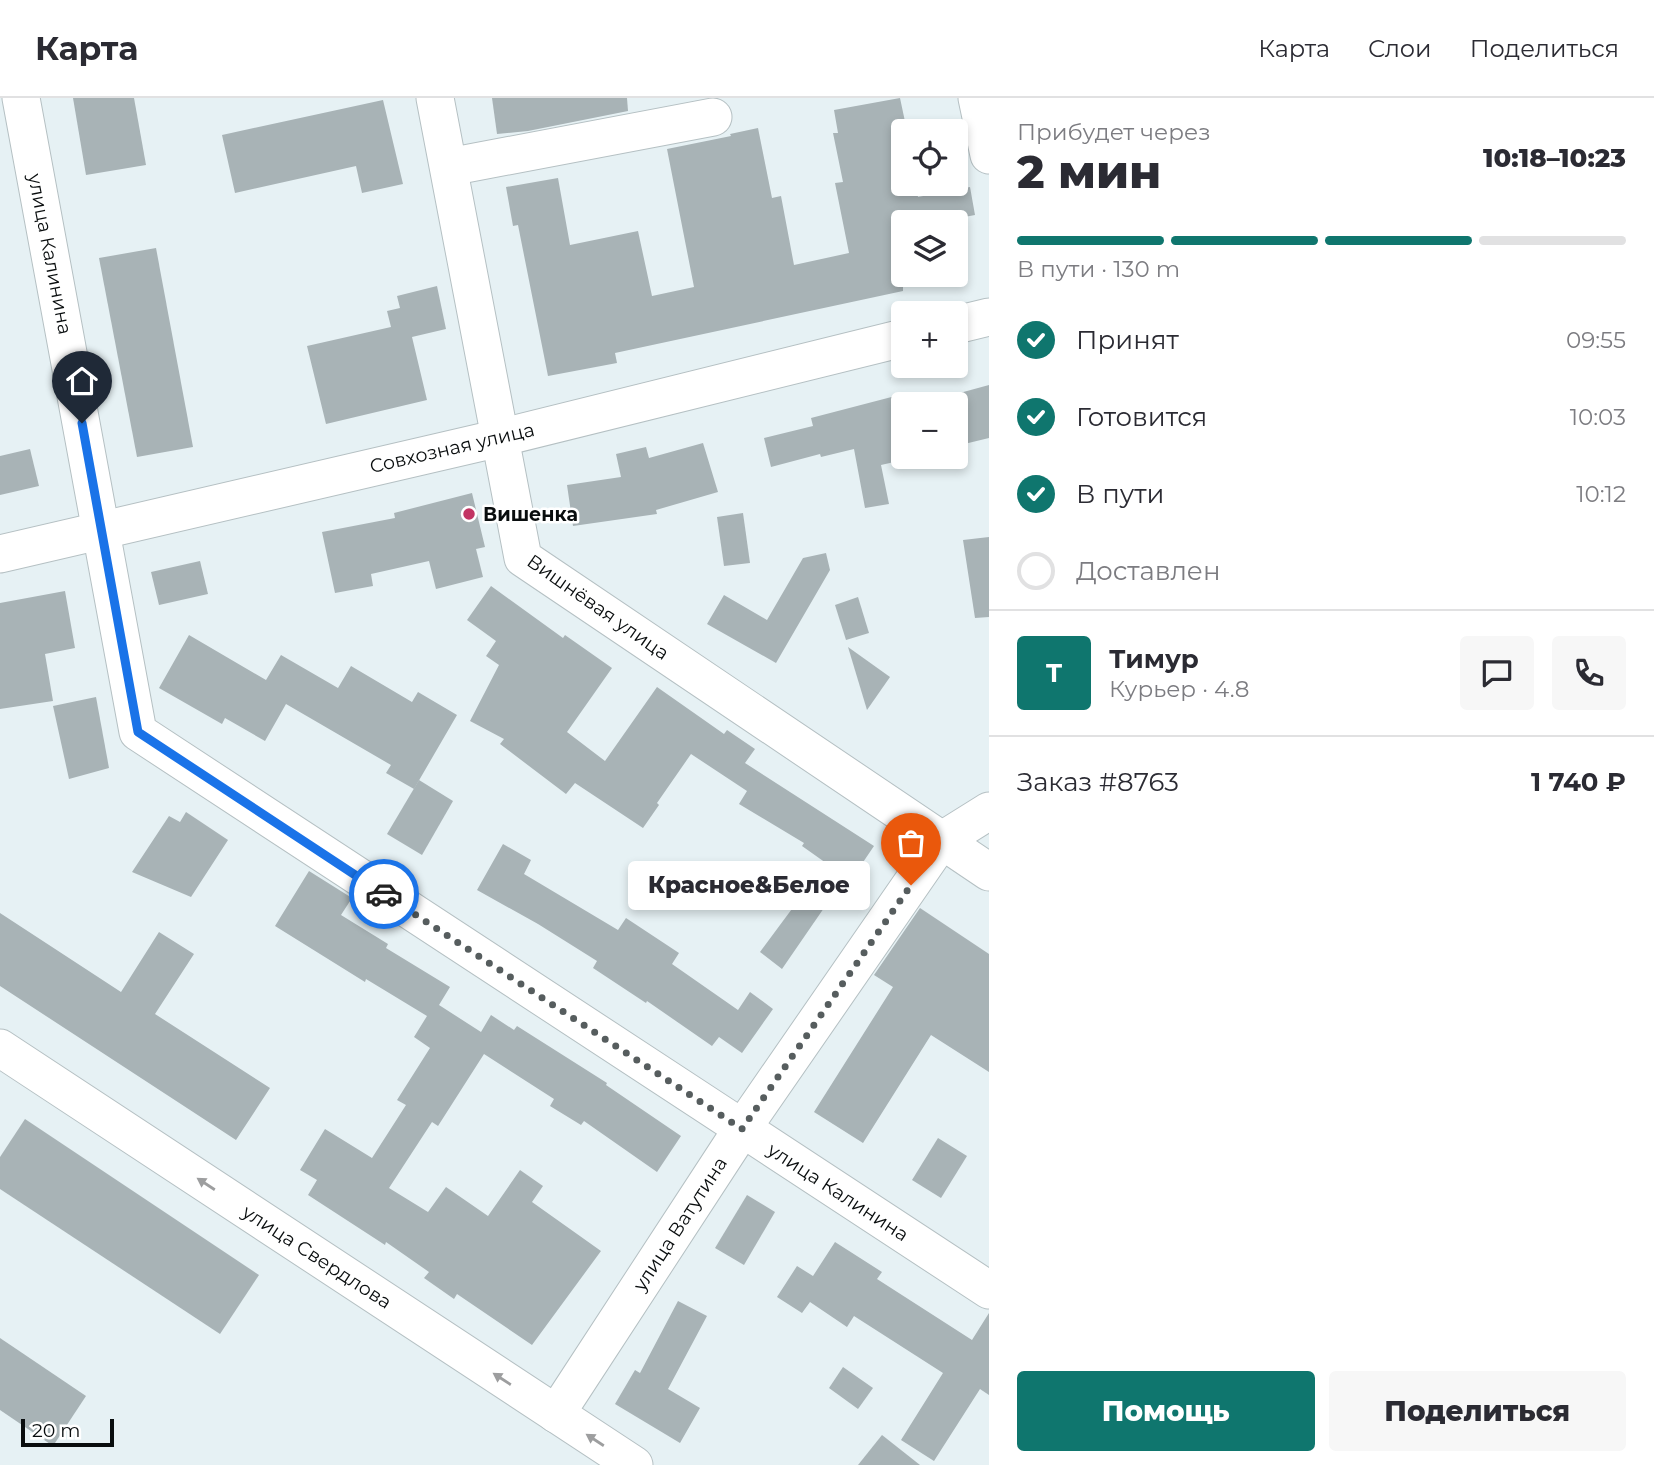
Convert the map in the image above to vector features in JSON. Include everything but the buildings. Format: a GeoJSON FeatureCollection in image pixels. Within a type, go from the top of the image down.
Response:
{"type":"FeatureCollection","features":[{"type":"Feature","properties":{"kind":"street","name":"улица Калинина"},"geometry":{"type":"LineString","coordinates":[[21,98],[138,732],[989,1290]]}},
{"type":"Feature","properties":{"kind":"street","name":"Вишнёвая улица"},"geometry":{"type":"LineString","coordinates":[[435,98],[523,558],[989,872]]}},
{"type":"Feature","properties":{"kind":"street"},"geometry":{"type":"LineString","coordinates":[[977,98],[989,155]]}},
{"type":"Feature","properties":{"kind":"street"},"geometry":{"type":"LineString","coordinates":[[449,167],[713,117]]}},
{"type":"Feature","properties":{"kind":"street"},"geometry":{"type":"LineString","coordinates":[[968,322],[989,317]]}},
{"type":"Feature","properties":{"kind":"street","name":"Совхозная улица"},"geometry":{"type":"LineString","coordinates":[[0,554],[500,438],[891,341]]}},
{"type":"Feature","properties":{"kind":"street","name":"улица Ватутина"},"geometry":{"type":"LineString","coordinates":[[556,1414],[742,1129],[941,841],[989,811]]}},
{"type":"Feature","properties":{"kind":"street","name":"улица Свердлова"},"geometry":{"type":"LineString","coordinates":[[0,1048],[634,1465]]}},
{"type":"Feature","properties":{"kind":"way so far"},"geometry":{"type":"LineString","coordinates":[[384,894],[742,1129],[911,885]]}},
{"type":"Feature","properties":{"kind":"place","name":"Вишенка"},"geometry":{"type":"Point","coordinates":[469,514]}},
{"type":"Feature","properties":{"kind":"place","name":"Красное&Белое"},"geometry":{"type":"Point","coordinates":[911,885]}},
{"type":"Feature","properties":{"kind":"route"},"geometry":{"type":"LineString","coordinates":[[82,423],[138,732],[384,894]]}}]}
